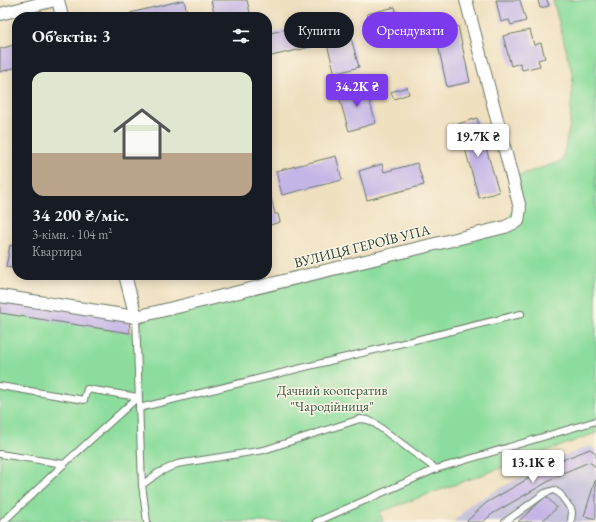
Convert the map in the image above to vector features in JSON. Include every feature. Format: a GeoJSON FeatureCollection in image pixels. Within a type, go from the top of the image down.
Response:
{"type":"FeatureCollection","features":[{"type":"Feature","properties":{"kind":"street"},"geometry":{"type":"LineString","coordinates":[[0,14],[56,0],[60,12]]}},
{"type":"Feature","properties":{"kind":"street","name":"ВУЛИЦЯ ГЕРОЇВ УПА"},"geometry":{"type":"LineString","coordinates":[[0,296],[136,317],[505,227],[518,221],[520,208],[466,0]]}},
{"type":"Feature","properties":{"kind":"street"},"geometry":{"type":"LineString","coordinates":[[126,280],[136,317]]}},
{"type":"Feature","properties":{"kind":"lane"},"geometry":{"type":"LineString","coordinates":[[139,408],[521,314]]}},
{"type":"Feature","properties":{"kind":"lane"},"geometry":{"type":"LineString","coordinates":[[136,317],[142,485],[146,522]]}},
{"type":"Feature","properties":{"kind":"lane"},"geometry":{"type":"LineString","coordinates":[[0,386],[84,400],[87,389],[138,397]]}},
{"type":"Feature","properties":{"kind":"lane"},"geometry":{"type":"LineString","coordinates":[[3,522],[138,397]]}},
{"type":"Feature","properties":{"kind":"lane"},"geometry":{"type":"LineString","coordinates":[[142,485],[158,473],[177,464],[264,450],[360,419],[368,420],[374,423],[436,469]]}},
{"type":"Feature","properties":{"kind":"lane"},"geometry":{"type":"LineString","coordinates":[[316,522],[436,469],[596,421]]}},
{"type":"Feature","properties":{"kind":"lane"},"geometry":{"type":"LineString","coordinates":[[0,454],[64,464]]}},
{"type":"Feature","properties":{"kind":"lane"},"geometry":{"type":"LineString","coordinates":[[505,522],[540,496],[554,490],[560,494],[571,509],[570,522]]}},
{"type":"Feature","properties":{"kind":"shaded area"},"geometry":{"type":"Polygon","coordinates":[[[590,446],[596,450],[596,522],[454,522],[469,505],[555,459],[590,446]]]}},
{"type":"Feature","properties":{"kind":"green space","name":"Дачний кооператив \"Чародійниця\""},"geometry":{"type":"Polygon","coordinates":[[[553,0],[596,0],[596,433],[380,512],[383,522],[0,522],[0,312],[130,333],[140,330],[140,321],[505,227],[520,197],[517,176],[562,161],[570,124],[573,76],[553,0]]]}},
{"type":"Feature","properties":{"kind":"building"},"geometry":{"type":"Polygon","coordinates":[[[184,0],[187,12],[134,12],[184,0]]]}},
{"type":"Feature","properties":{"kind":"building"},"geometry":{"type":"Polygon","coordinates":[[[211,0],[247,0],[250,12],[214,12],[211,0]]]}},
{"type":"Feature","properties":{"kind":"building"},"geometry":{"type":"Polygon","coordinates":[[[496,0],[520,0],[526,21],[511,25],[509,20],[501,22],[496,0]]]}},
{"type":"Feature","properties":{"kind":"building"},"geometry":{"type":"Polygon","coordinates":[[[538,0],[547,0],[549,6],[540,8],[538,0]]]}},
{"type":"Feature","properties":{"kind":"building"},"geometry":{"type":"Polygon","coordinates":[[[395,7],[396,12],[375,12],[395,7]]]}},
{"type":"Feature","properties":{"kind":"building"},"geometry":{"type":"Polygon","coordinates":[[[458,26],[470,82],[447,87],[439,48],[458,48],[458,26]]]}},
{"type":"Feature","properties":{"kind":"building"},"geometry":{"type":"Polygon","coordinates":[[[284,30],[284,48],[307,48],[272,56],[272,33],[284,30]]]}},
{"type":"Feature","properties":{"kind":"building"},"geometry":{"type":"Polygon","coordinates":[[[530,30],[534,45],[541,43],[545,58],[538,60],[540,66],[522,70],[520,63],[511,66],[503,36],[530,30]]]}},
{"type":"Feature","properties":{"kind":"building"},"geometry":{"type":"Polygon","coordinates":[[[12,45],[12,68],[0,72],[0,49],[12,45]]]}},
{"type":"Feature","properties":{"kind":"building"},"geometry":{"type":"Polygon","coordinates":[[[328,48],[354,48],[359,67],[335,74],[328,48]]]}},
{"type":"Feature","properties":{"kind":"building"},"geometry":{"type":"Polygon","coordinates":[[[365,86],[376,123],[349,131],[338,94],[365,86]]]}},
{"type":"Feature","properties":{"kind":"building"},"geometry":{"type":"Polygon","coordinates":[[[407,87],[409,94],[394,99],[391,92],[407,87]]]}},
{"type":"Feature","properties":{"kind":"building"},"geometry":{"type":"Polygon","coordinates":[[[477,118],[499,192],[479,198],[458,124],[477,118]]]}},
{"type":"Feature","properties":{"kind":"building"},"geometry":{"type":"Polygon","coordinates":[[[336,156],[342,180],[282,195],[276,171],[336,156]]]}},
{"type":"Feature","properties":{"kind":"building"},"geometry":{"type":"Polygon","coordinates":[[[417,163],[424,185],[367,200],[359,171],[382,164],[384,172],[417,163]]]}},
{"type":"Feature","properties":{"kind":"building"},"geometry":{"type":"Polygon","coordinates":[[[272,201],[275,214],[278,214],[280,222],[272,224],[272,201]]]}},
{"type":"Feature","properties":{"kind":"building"},"geometry":{"type":"Polygon","coordinates":[[[10,245],[12,246],[12,268],[6,267],[10,245]]]}},
{"type":"Feature","properties":{"kind":"building"},"geometry":{"type":"Polygon","coordinates":[[[0,300],[129,319],[130,333],[0,313],[0,300]]]}},
{"type":"Feature","properties":{"kind":"building"},"geometry":{"type":"Polygon","coordinates":[[[590,449],[596,453],[596,467],[589,462],[563,473],[492,514],[483,522],[466,522],[486,503],[557,462],[590,449]]]}},
{"type":"Feature","properties":{"kind":"building"},"geometry":{"type":"Polygon","coordinates":[[[596,478],[596,519],[584,516],[596,478]]]}},
{"type":"Feature","properties":{"kind":"building"},"geometry":{"type":"Polygon","coordinates":[[[546,496],[557,508],[541,522],[518,522],[546,496]]]}}]}
